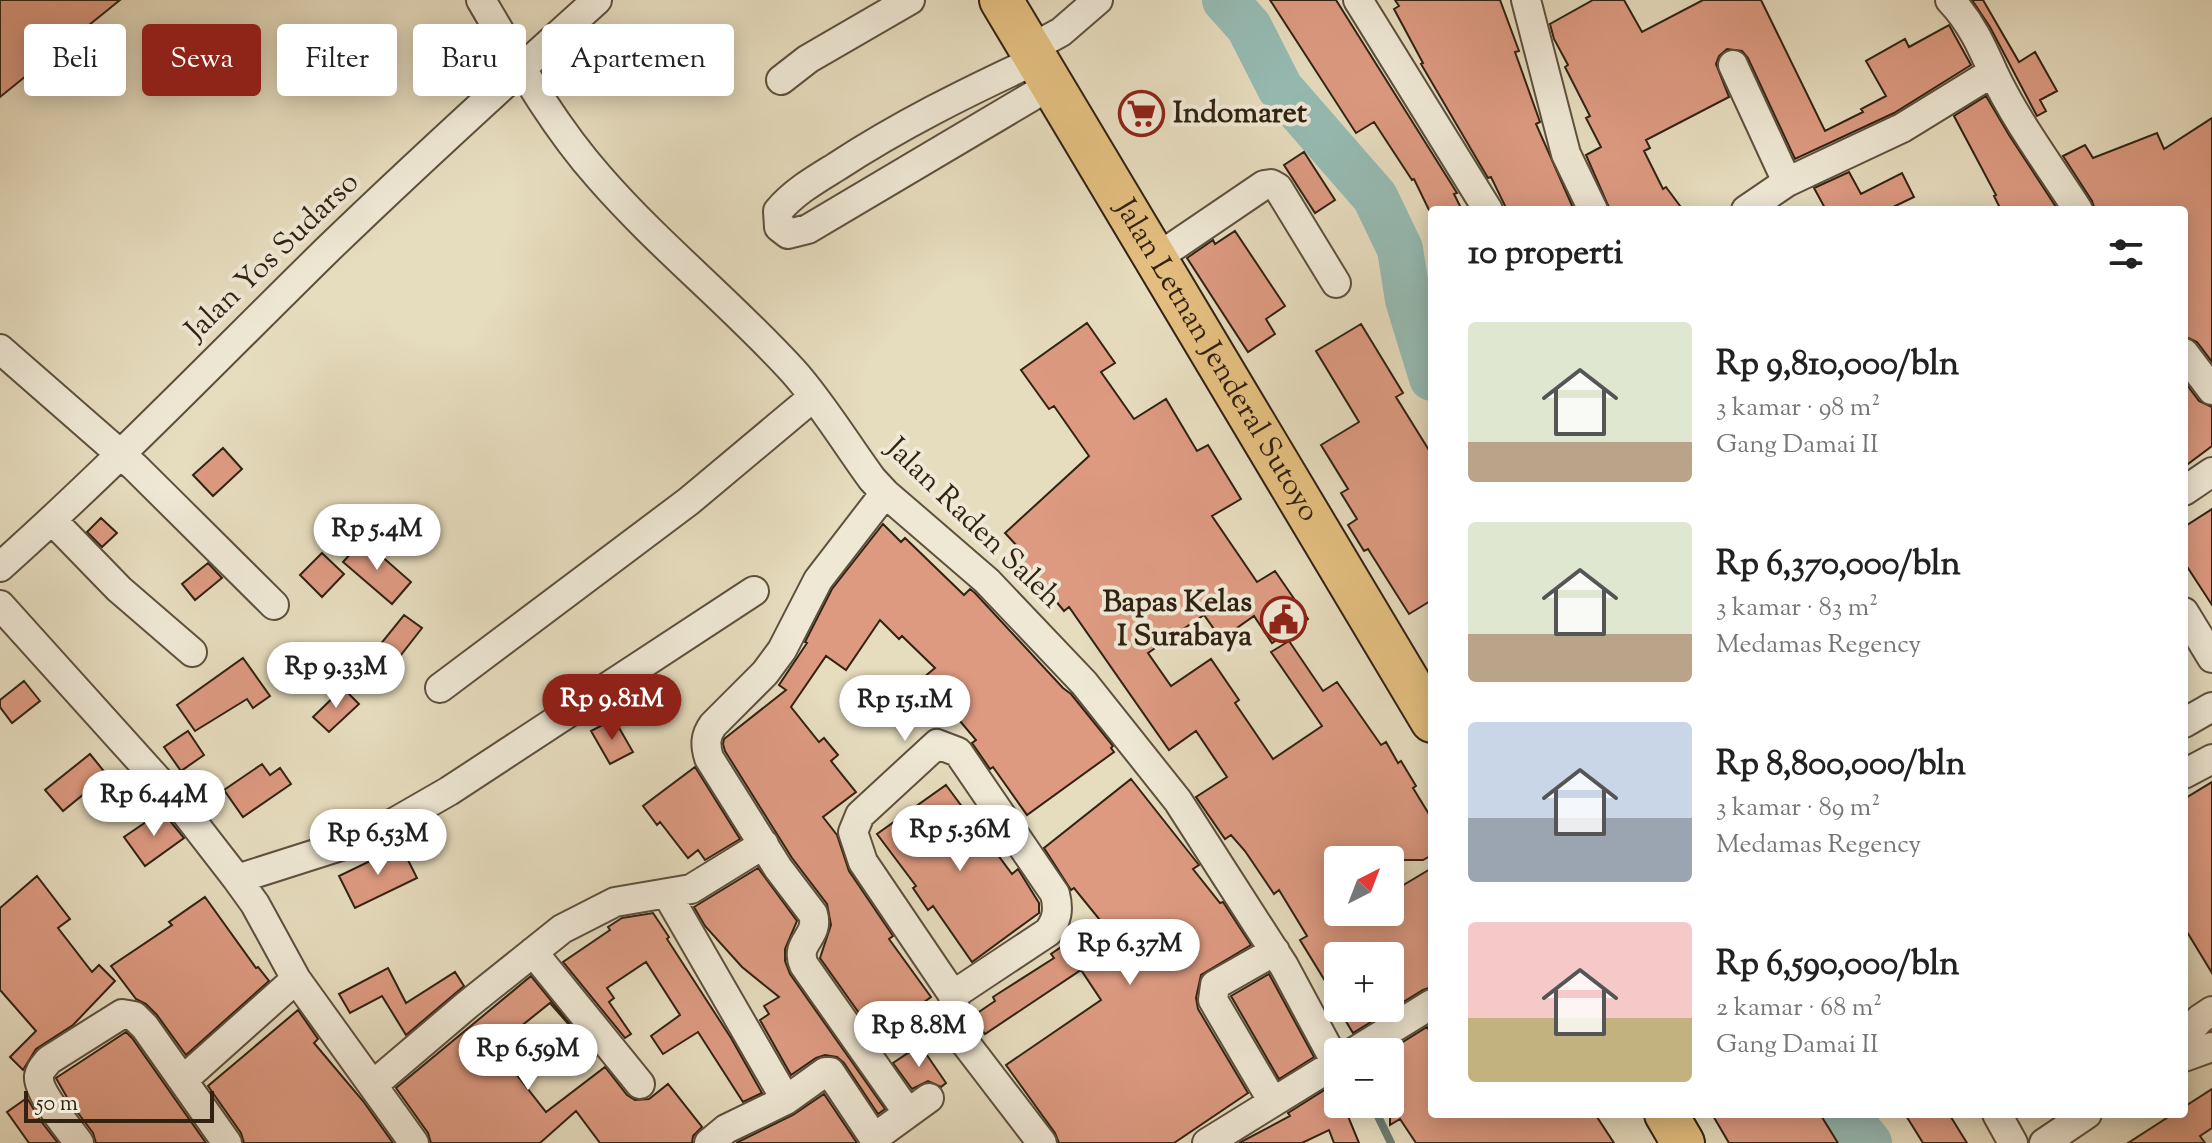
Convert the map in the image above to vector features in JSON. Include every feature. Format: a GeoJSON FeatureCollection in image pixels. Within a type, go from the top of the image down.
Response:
{"type":"FeatureCollection","features":[{"type":"Feature","properties":{"kind":"highway","name":"Jalan Letnan Jenderal Sutoyo"},"geometry":{"type":"LineString","coordinates":[[1001,0],[1428,714]]}},
{"type":"Feature","properties":{"kind":"highway"},"geometry":{"type":"LineString","coordinates":[[1668,1118],[1683,1143]]}},
{"type":"Feature","properties":{"kind":"street","name":"Jalan Raden Saleh"},"geometry":{"type":"LineString","coordinates":[[481,0],[498,24]]}},
{"type":"Feature","properties":{"kind":"street","name":"Jalan Yos Sudarso"},"geometry":{"type":"LineString","coordinates":[[526,62],[597,0]]}},
{"type":"Feature","properties":{"kind":"street"},"geometry":{"type":"LineString","coordinates":[[781,80],[808,59],[910,0]]}},
{"type":"Feature","properties":{"kind":"street"},"geometry":{"type":"LineString","coordinates":[[1358,0],[1486,206]]}},
{"type":"Feature","properties":{"kind":"street"},"geometry":{"type":"LineString","coordinates":[[1526,0],[1566,154],[1591,206]]}},
{"type":"Feature","properties":{"kind":"street"},"geometry":{"type":"LineString","coordinates":[[1950,0],[1981,42],[1993,72],[2076,206]]}},
{"type":"Feature","properties":{"kind":"street"},"geometry":{"type":"LineString","coordinates":[[1039,64],[957,97],[868,146],[789,197],[778,211],[779,227],[788,234],[808,229],[1039,64],[1061,32],[1090,3]]}},
{"type":"Feature","properties":{"kind":"street","name":"Jalan Raden Saleh"},"geometry":{"type":"LineString","coordinates":[[526,65],[556,123],[598,176],[663,247],[735,312],[785,363],[885,493],[987,581],[1084,683],[1178,801],[1275,951],[1338,1038]]}},
{"type":"Feature","properties":{"kind":"street"},"geometry":{"type":"LineString","coordinates":[[1733,65],[1787,182]]}},
{"type":"Feature","properties":{"kind":"street"},"geometry":{"type":"LineString","coordinates":[[1752,206],[1787,182],[1902,128],[1993,72]]}},
{"type":"Feature","properties":{"kind":"street","name":"Jalan Yos Sudarso"},"geometry":{"type":"LineString","coordinates":[[0,567],[120,456],[326,251],[490,96]]}},
{"type":"Feature","properties":{"kind":"street"},"geometry":{"type":"LineString","coordinates":[[1155,259],[1264,185],[1271,184],[1278,188],[1336,283]]}},
{"type":"Feature","properties":{"kind":"street"},"geometry":{"type":"LineString","coordinates":[[0,349],[135,467],[274,605]]}},
{"type":"Feature","properties":{"kind":"street"},"geometry":{"type":"LineString","coordinates":[[2188,358],[2212,390]]}},
{"type":"Feature","properties":{"kind":"street"},"geometry":{"type":"LineString","coordinates":[[440,688],[689,501],[812,398]]}},
{"type":"Feature","properties":{"kind":"street"},"geometry":{"type":"LineString","coordinates":[[2188,488],[2212,472]]}},
{"type":"Feature","properties":{"kind":"street"},"geometry":{"type":"LineString","coordinates":[[709,1143],[726,1129],[786,1100],[825,1072],[830,1072],[871,1138],[876,1138],[918,1105],[804,965],[800,950],[816,921],[813,914],[764,844],[705,747],[707,733],[765,673],[782,650],[818,580],[885,493]]}},
{"type":"Feature","properties":{"kind":"street"},"geometry":{"type":"LineString","coordinates":[[52,520],[119,589],[192,652]]}},
{"type":"Feature","properties":{"kind":"street"},"geometry":{"type":"LineString","coordinates":[[237,879],[369,837],[449,791],[754,591]]}},
{"type":"Feature","properties":{"kind":"street"},"geometry":{"type":"LineString","coordinates":[[0,605],[175,799],[237,879],[255,904],[296,979],[414,1143]]}},
{"type":"Feature","properties":{"kind":"street"},"geometry":{"type":"LineString","coordinates":[[2188,619],[2212,658]]}},
{"type":"Feature","properties":{"kind":"street"},"geometry":{"type":"LineString","coordinates":[[2188,721],[2212,707]]}},
{"type":"Feature","properties":{"kind":"street"},"geometry":{"type":"LineString","coordinates":[[953,995],[1048,932],[1056,922],[1058,906],[1055,894],[958,752],[937,744],[860,815],[853,832],[863,862],[953,995],[963,1040],[1042,1143]]}},
{"type":"Feature","properties":{"kind":"street"},"geometry":{"type":"LineString","coordinates":[[2188,772],[2212,759]]}},
{"type":"Feature","properties":{"kind":"street"},"geometry":{"type":"LineString","coordinates":[[373,1085],[562,929],[615,902],[691,889],[764,844]]}},
{"type":"Feature","properties":{"kind":"street"},"geometry":{"type":"LineString","coordinates":[[667,894],[786,1100]]}},
{"type":"Feature","properties":{"kind":"street"},"geometry":{"type":"LineString","coordinates":[[1273,1102],[1213,1000],[1212,990],[1215,985],[1275,951]]}},
{"type":"Feature","properties":{"kind":"street"},"geometry":{"type":"LineString","coordinates":[[533,952],[640,1084]]}},
{"type":"Feature","properties":{"kind":"street"},"geometry":{"type":"LineString","coordinates":[[183,1080],[296,979]]}},
{"type":"Feature","properties":{"kind":"street"},"geometry":{"type":"LineString","coordinates":[[1376,1038],[1428,1006]]}},
{"type":"Feature","properties":{"kind":"street"},"geometry":{"type":"LineString","coordinates":[[2188,1032],[2212,1011]]}},
{"type":"Feature","properties":{"kind":"street"},"geometry":{"type":"LineString","coordinates":[[79,1143],[47,1098],[38,1080],[40,1071],[49,1060],[122,1014],[134,1016],[145,1027],[227,1143]]}},
{"type":"Feature","properties":{"kind":"street"},"geometry":{"type":"LineString","coordinates":[[2188,1056],[2212,1047]]}},
{"type":"Feature","properties":{"kind":"street"},"geometry":{"type":"LineString","coordinates":[[1207,1143],[1324,1070]]}},
{"type":"Feature","properties":{"kind":"street"},"geometry":{"type":"LineString","coordinates":[[1999,1118],[2013,1143]]}},
{"type":"Feature","properties":{"kind":"street"},"geometry":{"type":"LineString","coordinates":[[2044,1143],[2081,1118]]}},
{"type":"Feature","properties":{"kind":"building"},"geometry":{"type":"Polygon","coordinates":[[[0,0],[120,0],[90,24],[24,24],[24,78],[0,97],[0,0]]]}},
{"type":"Feature","properties":{"kind":"building"},"geometry":{"type":"Polygon","coordinates":[[[1270,0],[1336,0],[1457,193],[1454,194],[1460,206],[1428,208],[1414,179],[1374,122],[1356,133],[1270,0]]]}},
{"type":"Feature","properties":{"kind":"building"},"geometry":{"type":"Polygon","coordinates":[[[1395,0],[1500,0],[1540,122],[1536,124],[1572,206],[1505,206],[1491,177],[1488,178],[1421,64],[1394,9],[1399,6],[1395,0]]]}},
{"type":"Feature","properties":{"kind":"building"},"geometry":{"type":"Polygon","coordinates":[[[1593,0],[1624,0],[1642,32],[1703,0],[1761,0],[1825,131],[1863,112],[1861,109],[1886,96],[1866,61],[1905,39],[1909,47],[1949,25],[1971,65],[1894,113],[1795,159],[1748,58],[1742,51],[1727,49],[1716,64],[1729,97],[1646,140],[1650,148],[1644,151],[1663,189],[1666,187],[1680,206],[1608,206],[1586,155],[1601,147],[1586,118],[1590,116],[1565,67],[1568,65],[1550,24],[1593,0]]]}},
{"type":"Feature","properties":{"kind":"building"},"geometry":{"type":"Polygon","coordinates":[[[1972,0],[1983,0],[2019,62],[2035,52],[2057,91],[2040,100],[2046,111],[2037,116],[1990,27],[1972,0]]]}},
{"type":"Feature","properties":{"kind":"building"},"geometry":{"type":"Polygon","coordinates":[[[1986,96],[2055,206],[1999,206],[1954,116],[1986,96]]]}},
{"type":"Feature","properties":{"kind":"building"},"geometry":{"type":"Polygon","coordinates":[[[2212,118],[2212,362],[2197,342],[2188,338],[2188,206],[2094,206],[2063,156],[2085,145],[2093,158],[2157,133],[2164,149],[2212,118]]]}},
{"type":"Feature","properties":{"kind":"building"},"geometry":{"type":"Polygon","coordinates":[[[1304,152],[1335,200],[1315,213],[1284,165],[1304,152]]]}},
{"type":"Feature","properties":{"kind":"building"},"geometry":{"type":"Polygon","coordinates":[[[1849,172],[1861,194],[1902,173],[1914,197],[1895,206],[1824,206],[1814,188],[1849,172]]]}},
{"type":"Feature","properties":{"kind":"building"},"geometry":{"type":"Polygon","coordinates":[[[1235,231],[1285,306],[1266,319],[1275,334],[1248,352],[1187,258],[1213,240],[1215,244],[1235,231]]]}},
{"type":"Feature","properties":{"kind":"building"},"geometry":{"type":"Polygon","coordinates":[[[1087,323],[1115,363],[1101,372],[1134,419],[1166,399],[1197,451],[1208,445],[1241,499],[1212,516],[1257,582],[1275,571],[1308,619],[1272,643],[1254,616],[1221,639],[1204,615],[1148,653],[1171,686],[1211,659],[1239,700],[1235,703],[1273,759],[1322,726],[1271,652],[1289,641],[1323,691],[1337,682],[1381,745],[1386,742],[1398,763],[1401,761],[1416,786],[1413,788],[1428,812],[1428,857],[1404,860],[1404,846],[1324,846],[1324,926],[1404,926],[1404,885],[1428,870],[1428,988],[1404,1002],[1404,942],[1324,942],[1324,979],[1300,940],[1307,936],[1279,890],[1274,894],[1245,851],[1231,835],[1225,839],[1196,797],[1227,777],[1196,731],[1169,750],[1069,607],[1064,611],[1027,566],[1016,576],[1003,561],[1018,547],[1005,533],[1089,456],[1054,406],[1049,409],[1021,370],[1087,323]]]}},
{"type":"Feature","properties":{"kind":"building"},"geometry":{"type":"Polygon","coordinates":[[[1361,324],[1403,393],[1396,397],[1428,449],[1428,602],[1409,614],[1368,549],[1364,551],[1348,525],[1357,519],[1341,493],[1348,489],[1321,445],[1359,422],[1316,351],[1361,324]]]}},
{"type":"Feature","properties":{"kind":"building"},"geometry":{"type":"Polygon","coordinates":[[[2188,386],[2199,401],[2212,407],[2212,446],[2188,464],[2188,386]]]}},
{"type":"Feature","properties":{"kind":"building"},"geometry":{"type":"Polygon","coordinates":[[[223,448],[242,469],[213,496],[193,475],[223,448]]]}},
{"type":"Feature","properties":{"kind":"building"},"geometry":{"type":"Polygon","coordinates":[[[2212,509],[2212,605],[2188,568],[2188,524],[2212,509]]]}},
{"type":"Feature","properties":{"kind":"building"},"geometry":{"type":"Polygon","coordinates":[[[101,518],[117,533],[102,547],[87,532],[101,518]]]}},
{"type":"Feature","properties":{"kind":"building"},"geometry":{"type":"Polygon","coordinates":[[[883,524],[901,542],[905,538],[964,595],[970,589],[975,593],[1071,694],[1113,746],[1114,752],[1027,815],[972,743],[976,740],[939,696],[934,700],[918,682],[935,668],[902,636],[899,639],[880,620],[846,670],[826,656],[791,707],[819,742],[824,738],[838,755],[831,761],[856,792],[823,817],[837,835],[849,871],[893,936],[889,939],[931,997],[876,1037],[820,958],[831,925],[827,904],[792,858],[723,744],[724,739],[786,690],[779,685],[807,643],[832,589],[883,524]]]}},
{"type":"Feature","properties":{"kind":"building"},"geometry":{"type":"Polygon","coordinates":[[[363,540],[411,582],[392,604],[343,562],[363,540]]]}},
{"type":"Feature","properties":{"kind":"building"},"geometry":{"type":"Polygon","coordinates":[[[322,553],[344,574],[322,597],[300,575],[322,553]]]}},
{"type":"Feature","properties":{"kind":"building"},"geometry":{"type":"Polygon","coordinates":[[[208,563],[222,578],[195,600],[182,584],[208,563]]]}},
{"type":"Feature","properties":{"kind":"building"},"geometry":{"type":"Polygon","coordinates":[[[404,615],[422,628],[397,660],[379,646],[404,615]]]}},
{"type":"Feature","properties":{"kind":"building"},"geometry":{"type":"Polygon","coordinates":[[[243,658],[270,696],[253,708],[247,699],[195,731],[177,705],[243,658]]]}},
{"type":"Feature","properties":{"kind":"building"},"geometry":{"type":"Polygon","coordinates":[[[24,681],[40,701],[12,723],[0,707],[0,700],[24,681]]]}},
{"type":"Feature","properties":{"kind":"building"},"geometry":{"type":"Polygon","coordinates":[[[343,688],[359,704],[329,732],[313,717],[343,688]]]}},
{"type":"Feature","properties":{"kind":"building"},"geometry":{"type":"Polygon","coordinates":[[[614,719],[633,752],[610,764],[591,731],[614,719]]]}},
{"type":"Feature","properties":{"kind":"building"},"geometry":{"type":"Polygon","coordinates":[[[188,731],[204,755],[181,771],[164,747],[188,731]]]}},
{"type":"Feature","properties":{"kind":"building"},"geometry":{"type":"Polygon","coordinates":[[[90,754],[107,775],[63,811],[45,790],[90,754]]]}},
{"type":"Feature","properties":{"kind":"building"},"geometry":{"type":"Polygon","coordinates":[[[262,764],[270,775],[280,768],[291,784],[243,817],[224,790],[262,764]]]}},
{"type":"Feature","properties":{"kind":"building"},"geometry":{"type":"Polygon","coordinates":[[[695,767],[740,839],[705,860],[698,850],[688,858],[643,806],[695,767]]]}},
{"type":"Feature","properties":{"kind":"building"},"geometry":{"type":"Polygon","coordinates":[[[1131,779],[1199,865],[1193,869],[1220,903],[1223,902],[1251,945],[1201,975],[1196,998],[1198,1009],[1248,1093],[1174,1143],[1059,1143],[1006,1065],[1101,1000],[1081,970],[985,1034],[973,1016],[995,1001],[993,997],[1054,958],[1051,954],[1100,920],[1074,888],[1071,890],[1044,848],[1131,779]]]}},
{"type":"Feature","properties":{"kind":"building"},"geometry":{"type":"Polygon","coordinates":[[[2212,782],[2212,973],[2188,934],[2188,797],[2212,782]]]}},
{"type":"Feature","properties":{"kind":"building"},"geometry":{"type":"Polygon","coordinates":[[[946,785],[1012,874],[1018,869],[1039,903],[1039,913],[972,962],[933,906],[928,910],[913,888],[916,886],[877,834],[946,785]]]}},
{"type":"Feature","properties":{"kind":"building"},"geometry":{"type":"Polygon","coordinates":[[[162,811],[184,838],[145,866],[124,837],[162,811]]]}},
{"type":"Feature","properties":{"kind":"building"},"geometry":{"type":"Polygon","coordinates":[[[401,846],[417,878],[355,908],[339,876],[401,846]]]}},
{"type":"Feature","properties":{"kind":"building"},"geometry":{"type":"Polygon","coordinates":[[[758,868],[797,921],[785,949],[790,974],[885,1109],[878,1114],[837,1057],[825,1055],[816,1058],[791,1075],[760,1020],[769,1014],[764,1006],[779,997],[742,967],[705,926],[694,907],[758,868]]]}},
{"type":"Feature","properties":{"kind":"building"},"geometry":{"type":"Polygon","coordinates":[[[37,876],[70,919],[58,928],[92,972],[99,965],[115,981],[73,1025],[36,1049],[23,1070],[10,1057],[36,1031],[0,990],[0,908],[37,876]]]}},
{"type":"Feature","properties":{"kind":"building"},"geometry":{"type":"Polygon","coordinates":[[[205,897],[256,968],[269,981],[186,1055],[157,1015],[136,999],[111,966],[172,925],[169,922],[205,897]]]}},
{"type":"Feature","properties":{"kind":"building"},"geometry":{"type":"Polygon","coordinates":[[[653,913],[762,1093],[743,1102],[698,1032],[663,1054],[651,1036],[680,1015],[646,962],[607,988],[614,998],[609,1002],[631,1034],[625,1038],[563,962],[610,930],[608,927],[622,918],[653,913]]]}},
{"type":"Feature","properties":{"kind":"building"},"geometry":{"type":"Polygon","coordinates":[[[388,968],[406,1003],[455,972],[464,986],[406,1035],[382,996],[350,1013],[339,994],[388,968]]]}},
{"type":"Feature","properties":{"kind":"building"},"geometry":{"type":"Polygon","coordinates":[[[1269,974],[1314,1057],[1279,1079],[1231,996],[1269,974]]]}},
{"type":"Feature","properties":{"kind":"building"},"geometry":{"type":"Polygon","coordinates":[[[531,976],[597,1057],[550,1003],[495,1047],[546,1112],[605,1067],[627,1095],[635,1100],[649,1099],[668,1084],[702,1127],[693,1136],[692,1143],[600,1143],[576,1111],[540,1143],[431,1143],[428,1133],[396,1088],[531,976]]]}},
{"type":"Feature","properties":{"kind":"building"},"geometry":{"type":"Polygon","coordinates":[[[298,1010],[318,1039],[314,1043],[363,1101],[393,1143],[244,1143],[241,1133],[208,1086],[298,1010]]]}},
{"type":"Feature","properties":{"kind":"building"},"geometry":{"type":"Polygon","coordinates":[[[1346,1022],[1371,1022],[1353,1033],[1346,1022]]]}},
{"type":"Feature","properties":{"kind":"building"},"geometry":{"type":"Polygon","coordinates":[[[1427,1027],[1428,1118],[1598,1118],[1614,1143],[1416,1143],[1400,1119],[1390,1125],[1390,1118],[1404,1118],[1404,1041],[1427,1027]]]}},
{"type":"Feature","properties":{"kind":"building"},"geometry":{"type":"Polygon","coordinates":[[[126,1032],[206,1143],[96,1143],[93,1133],[56,1078],[126,1032]]]}},
{"type":"Feature","properties":{"kind":"building"},"geometry":{"type":"Polygon","coordinates":[[[920,1045],[946,1083],[941,1087],[928,1081],[912,1089],[893,1063],[920,1045]]]}},
{"type":"Feature","properties":{"kind":"building"},"geometry":{"type":"Polygon","coordinates":[[[2212,1089],[2212,1128],[2200,1136],[2205,1143],[2128,1143],[2167,1118],[2188,1118],[2188,1104],[2212,1089]]]}},
{"type":"Feature","properties":{"kind":"building"},"geometry":{"type":"Polygon","coordinates":[[[1324,1090],[1324,1118],[1349,1118],[1359,1143],[1334,1143],[1329,1130],[1302,1143],[1239,1143],[1290,1116],[1288,1113],[1324,1090]]]}},
{"type":"Feature","properties":{"kind":"building"},"geometry":{"type":"Polygon","coordinates":[[[824,1094],[857,1143],[736,1143],[793,1115],[824,1094]]]}},
{"type":"Feature","properties":{"kind":"building"},"geometry":{"type":"Polygon","coordinates":[[[27,1098],[58,1143],[29,1143],[7,1112],[27,1098]]]}},
{"type":"Feature","properties":{"kind":"building"},"geometry":{"type":"Polygon","coordinates":[[[1714,1118],[1822,1118],[1838,1143],[1729,1143],[1714,1118]]]}},
{"type":"Feature","properties":{"kind":"building"},"geometry":{"type":"Polygon","coordinates":[[[1907,1118],[1951,1118],[1967,1143],[1923,1143],[1907,1118]]]}},
{"type":"Feature","properties":{"kind":"waterway"},"geometry":{"type":"LineString","coordinates":[[1225,0],[1249,27],[1280,88],[1375,197],[1400,249],[1408,300],[1428,365]]}},
{"type":"Feature","properties":{"kind":"waterway"},"geometry":{"type":"LineString","coordinates":[[1379,1118],[1391,1143]]}},
{"type":"Feature","properties":{"kind":"waterway"},"geometry":{"type":"LineString","coordinates":[[1848,1118],[1869,1143]]}},
{"type":"Feature","properties":{"kind":"place","name":"Indomaret"},"geometry":{"type":"Point","coordinates":[1142,114]}},
{"type":"Feature","properties":{"kind":"place","name":"Bapas Kelas I Surabaya"},"geometry":{"type":"Point","coordinates":[1283,620]}}]}
